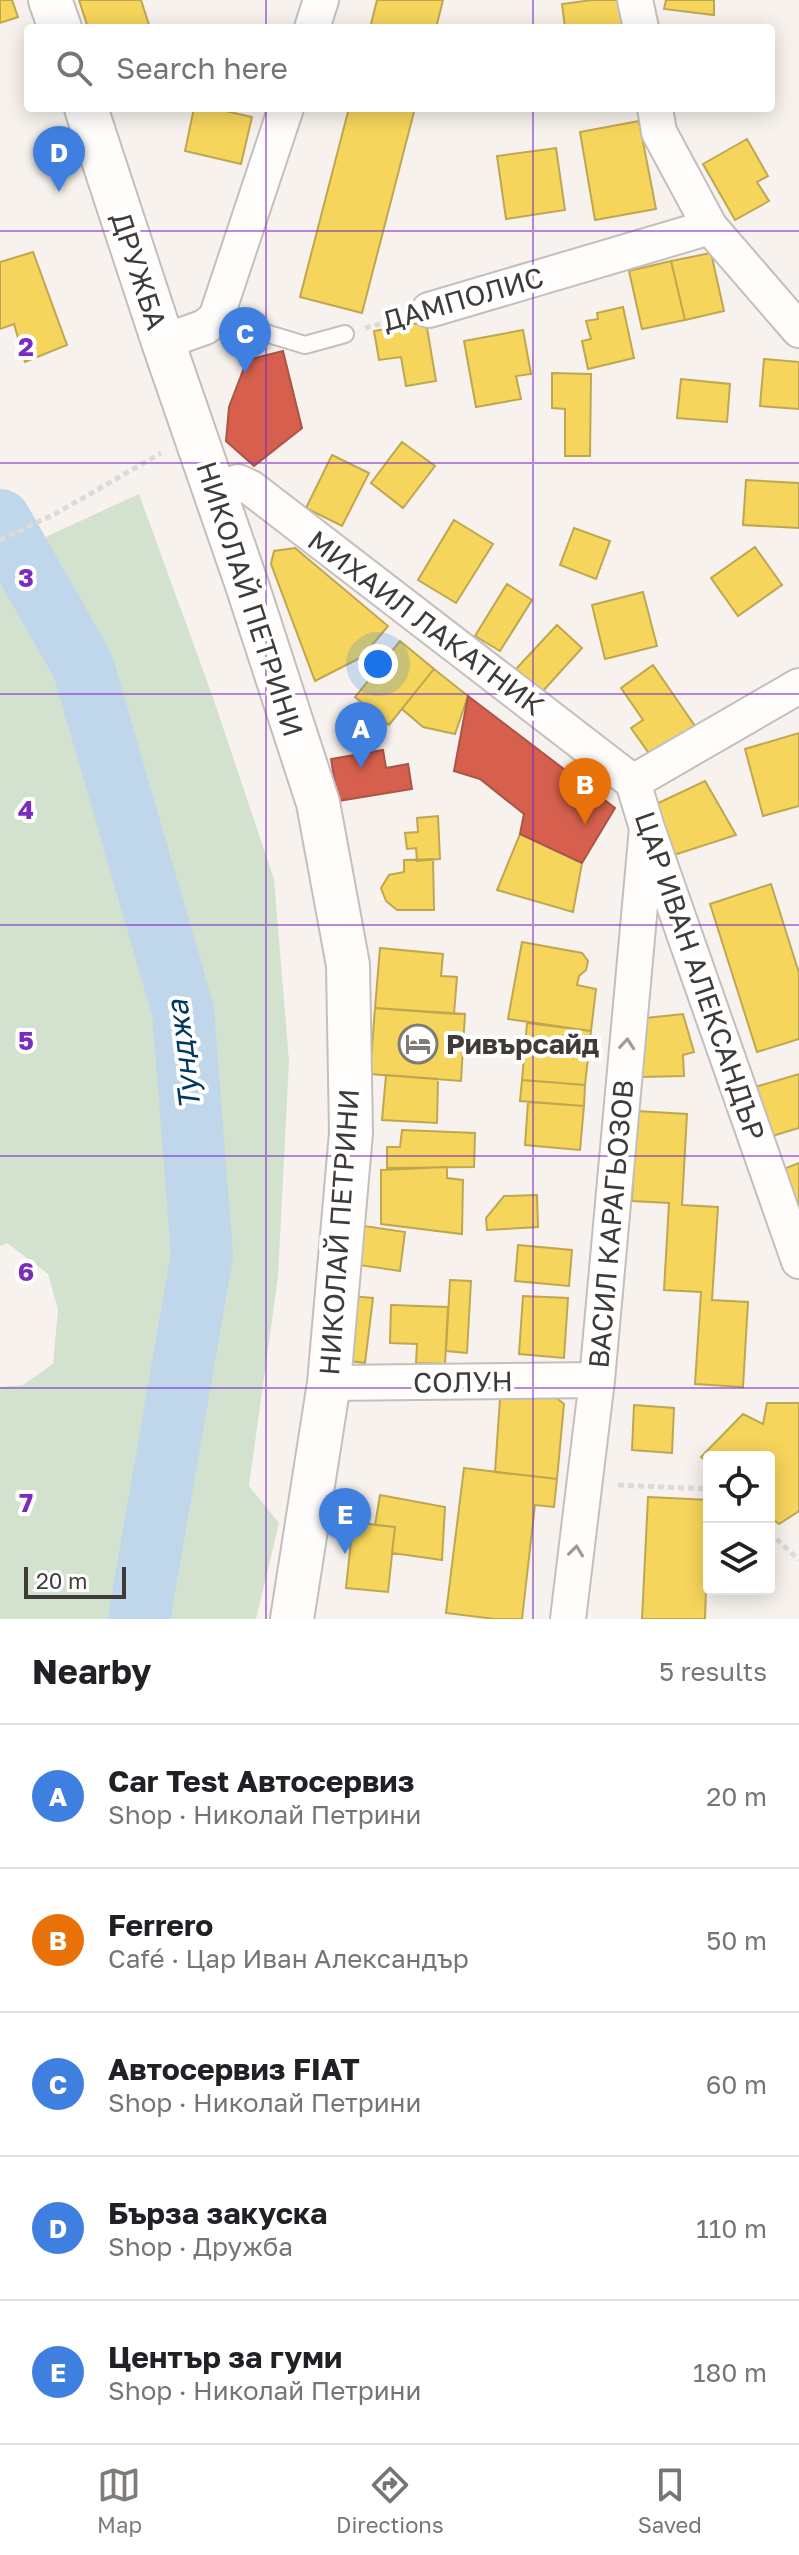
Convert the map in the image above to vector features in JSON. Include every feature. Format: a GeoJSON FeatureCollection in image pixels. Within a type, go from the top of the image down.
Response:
{"type":"FeatureCollection","features":[{"type":"Feature","properties":{"kind":"street"},"geometry":{"type":"LineString","coordinates":[[50,0],[59,24]]}},
{"type":"Feature","properties":{"kind":"street"},"geometry":{"type":"LineString","coordinates":[[313,24],[321,0]]}},
{"type":"Feature","properties":{"kind":"street"},"geometry":{"type":"LineString","coordinates":[[635,0],[640,24]]}},
{"type":"Feature","properties":{"kind":"street","name":"ДРУЖБА"},"geometry":{"type":"LineString","coordinates":[[87,112],[195,433]]}},
{"type":"Feature","properties":{"kind":"street"},"geometry":{"type":"LineString","coordinates":[[163,342],[205,327],[216,318],[285,112]]}},
{"type":"Feature","properties":{"kind":"street"},"geometry":{"type":"LineString","coordinates":[[656,112],[659,132],[710,227],[799,330]]}},
{"type":"Feature","properties":{"kind":"street","name":"ДАМПОЛИС"},"geometry":{"type":"LineString","coordinates":[[429,310],[710,227]]}},
{"type":"Feature","properties":{"kind":"street","name":"НИКОЛАЙ ПЕТРИНИ"},"geometry":{"type":"LineString","coordinates":[[195,433],[318,803],[348,965],[351,1133],[329,1383],[292,1619]]}},
{"type":"Feature","properties":{"kind":"street","name":"МИХАИЛ ЛАКАТНИК"},"geometry":{"type":"LineString","coordinates":[[214,490],[238,482],[251,488],[633,782]]}},
{"type":"Feature","properties":{"kind":"street","name":"ЦАР ИВАН АЛЕКСАНДЪР"},"geometry":{"type":"LineString","coordinates":[[799,686],[633,782],[799,1261]]}},
{"type":"Feature","properties":{"kind":"street","name":"ВАСИЛ КАРАГЬОЗОВ"},"geometry":{"type":"LineString","coordinates":[[568,1619],[597,1380],[647,828]]}},
{"type":"Feature","properties":{"kind":"street","name":"СОЛУН"},"geometry":{"type":"LineString","coordinates":[[329,1383],[597,1380]]}},
{"type":"Feature","properties":{"kind":"lane","name":"ДАМПОЛИС"},"geometry":{"type":"LineString","coordinates":[[216,318],[305,345],[345,334]]}},
{"type":"Feature","properties":{"kind":"path","name":"ДАМПОЛИС"},"geometry":{"type":"LineString","coordinates":[[345,334],[429,310]]}},
{"type":"Feature","properties":{"kind":"path"},"geometry":{"type":"LineString","coordinates":[[0,540],[55,514],[195,433]]}},
{"type":"Feature","properties":{"kind":"path"},"geometry":{"type":"LineString","coordinates":[[584,1484],[703,1489]]}},
{"type":"Feature","properties":{"kind":"path"},"geometry":{"type":"LineString","coordinates":[[775,1538],[799,1560]]}},
{"type":"Feature","properties":{"kind":"green space"},"geometry":{"type":"Polygon","coordinates":[[[0,488],[15,517],[0,524],[0,488]]]}},
{"type":"Feature","properties":{"kind":"green space"},"geometry":{"type":"Polygon","coordinates":[[[139,494],[211,692],[274,879],[289,1061],[278,1277],[249,1486],[279,1523],[256,1619],[0,1619],[0,1387],[23,1385],[53,1364],[58,1310],[48,1274],[7,1243],[0,1246],[0,558],[139,494]]]}},
{"type":"Feature","properties":{"kind":"building: Homes"},"geometry":{"type":"Polygon","coordinates":[[[0,0],[12,0],[18,17],[0,23],[0,0]]]}},
{"type":"Feature","properties":{"kind":"building: Homes"},"geometry":{"type":"Polygon","coordinates":[[[79,0],[141,0],[149,24],[87,24],[79,0]]]}},
{"type":"Feature","properties":{"kind":"building: Homes"},"geometry":{"type":"Polygon","coordinates":[[[377,0],[443,0],[437,24],[371,24],[377,0]]]}},
{"type":"Feature","properties":{"kind":"building: Homes"},"geometry":{"type":"Polygon","coordinates":[[[629,0],[632,24],[564,24],[562,4],[629,0]]]}},
{"type":"Feature","properties":{"kind":"building: Homes"},"geometry":{"type":"Polygon","coordinates":[[[666,0],[714,0],[714,15],[664,9],[666,0]]]}},
{"type":"Feature","properties":{"kind":"building: Homes"},"geometry":{"type":"Polygon","coordinates":[[[193,112],[230,112],[252,117],[241,164],[185,151],[193,112]]]}},
{"type":"Feature","properties":{"kind":"building: Homes"},"geometry":{"type":"Polygon","coordinates":[[[348,112],[414,112],[362,313],[300,297],[348,112]]]}},
{"type":"Feature","properties":{"kind":"building: Homes"},"geometry":{"type":"Polygon","coordinates":[[[639,121],[656,209],[595,220],[580,132],[639,121]]]}},
{"type":"Feature","properties":{"kind":"building: Homes"},"geometry":{"type":"Polygon","coordinates":[[[747,139],[768,176],[757,182],[769,201],[735,220],[703,164],[747,139]]]}},
{"type":"Feature","properties":{"kind":"building: Homes"},"geometry":{"type":"Polygon","coordinates":[[[556,148],[565,210],[506,219],[497,156],[556,148]]]}},
{"type":"Feature","properties":{"kind":"building: Homes"},"geometry":{"type":"Polygon","coordinates":[[[33,252],[67,345],[25,362],[14,324],[0,329],[0,262],[33,252]]]}},
{"type":"Feature","properties":{"kind":"building: Homes"},"geometry":{"type":"Polygon","coordinates":[[[711,253],[724,311],[685,320],[671,261],[711,253]]]}},
{"type":"Feature","properties":{"kind":"building: Homes"},"geometry":{"type":"Polygon","coordinates":[[[671,261],[685,320],[642,329],[629,271],[671,261]]]}},
{"type":"Feature","properties":{"kind":"building: Homes"},"geometry":{"type":"Polygon","coordinates":[[[623,307],[634,358],[588,369],[582,341],[591,339],[586,321],[598,319],[597,313],[623,307]]]}},
{"type":"Feature","properties":{"kind":"building: Homes"},"geometry":{"type":"Polygon","coordinates":[[[426,322],[436,381],[406,386],[401,357],[379,360],[374,331],[426,322]]]}},
{"type":"Feature","properties":{"kind":"building: Homes"},"geometry":{"type":"Polygon","coordinates":[[[523,330],[531,374],[516,376],[521,399],[476,407],[464,341],[523,330]]]}},
{"type":"Feature","properties":{"kind":"building: Homes"},"geometry":{"type":"Polygon","coordinates":[[[764,359],[799,362],[799,409],[760,406],[764,359]]]}},
{"type":"Feature","properties":{"kind":"building: Homes"},"geometry":{"type":"Polygon","coordinates":[[[552,373],[591,374],[590,456],[565,456],[565,409],[552,408],[552,373]]]}},
{"type":"Feature","properties":{"kind":"building: Homes"},"geometry":{"type":"Polygon","coordinates":[[[681,379],[730,384],[727,422],[677,418],[681,379]]]}},
{"type":"Feature","properties":{"kind":"building: Homes"},"geometry":{"type":"Polygon","coordinates":[[[402,442],[435,466],[403,508],[371,483],[402,442]]]}},
{"type":"Feature","properties":{"kind":"building: Homes"},"geometry":{"type":"Polygon","coordinates":[[[332,455],[369,473],[342,526],[306,508],[332,455]]]}},
{"type":"Feature","properties":{"kind":"building: Homes"},"geometry":{"type":"Polygon","coordinates":[[[746,480],[799,483],[799,528],[743,525],[746,480]]]}},
{"type":"Feature","properties":{"kind":"building: Homes"},"geometry":{"type":"Polygon","coordinates":[[[454,520],[493,544],[456,603],[418,580],[454,520]]]}},
{"type":"Feature","properties":{"kind":"building: Homes"},"geometry":{"type":"Polygon","coordinates":[[[574,528],[610,541],[596,579],[560,565],[574,528]]]}},
{"type":"Feature","properties":{"kind":"building: Homes"},"geometry":{"type":"Polygon","coordinates":[[[755,547],[782,585],[738,616],[711,578],[755,547]]]}},
{"type":"Feature","properties":{"kind":"building: Homes"},"geometry":{"type":"Polygon","coordinates":[[[295,548],[388,626],[362,657],[315,681],[271,564],[274,551],[295,548]]]}},
{"type":"Feature","properties":{"kind":"building: Homes"},"geometry":{"type":"Polygon","coordinates":[[[507,584],[532,600],[500,651],[475,636],[507,584]]]}},
{"type":"Feature","properties":{"kind":"building: Homes"},"geometry":{"type":"Polygon","coordinates":[[[643,592],[657,646],[605,659],[592,605],[643,592]]]}},
{"type":"Feature","properties":{"kind":"building: Homes"},"geometry":{"type":"Polygon","coordinates":[[[557,625],[582,648],[542,692],[516,669],[557,625]]]}},
{"type":"Feature","properties":{"kind":"building: Homes"},"geometry":{"type":"Polygon","coordinates":[[[400,641],[434,669],[389,725],[355,697],[400,641]]]}},
{"type":"Feature","properties":{"kind":"building: Homes"},"geometry":{"type":"Polygon","coordinates":[[[653,665],[697,729],[653,759],[631,728],[643,720],[621,688],[653,665]]]}},
{"type":"Feature","properties":{"kind":"building: Homes"},"geometry":{"type":"Polygon","coordinates":[[[434,669],[468,696],[455,734],[423,727],[402,709],[434,669]]]}},
{"type":"Feature","properties":{"kind":"building: Homes"},"geometry":{"type":"Polygon","coordinates":[[[799,733],[799,806],[763,816],[745,749],[799,733]]]}},
{"type":"Feature","properties":{"kind":"building: Homes"},"geometry":{"type":"Polygon","coordinates":[[[705,781],[736,835],[674,855],[654,805],[705,781]]]}},
{"type":"Feature","properties":{"kind":"building: Homes"},"geometry":{"type":"Polygon","coordinates":[[[438,816],[440,859],[417,861],[416,848],[407,849],[405,833],[418,832],[417,818],[438,816]]]}},
{"type":"Feature","properties":{"kind":"building: Homes"},"geometry":{"type":"Polygon","coordinates":[[[520,834],[582,863],[573,912],[497,890],[520,834]]]}},
{"type":"Feature","properties":{"kind":"building: Homes"},"geometry":{"type":"Polygon","coordinates":[[[433,859],[434,910],[397,910],[386,901],[381,888],[389,875],[404,872],[404,860],[433,859]]]}},
{"type":"Feature","properties":{"kind":"building: Homes"},"geometry":{"type":"Polygon","coordinates":[[[771,884],[799,973],[799,1039],[757,1052],[710,904],[771,884]]]}},
{"type":"Feature","properties":{"kind":"building: Homes"},"geometry":{"type":"Polygon","coordinates":[[[522,942],[582,953],[588,961],[577,985],[596,989],[591,1031],[508,1019],[522,942]]]}},
{"type":"Feature","properties":{"kind":"building: Homes"},"geometry":{"type":"Polygon","coordinates":[[[380,948],[443,954],[441,976],[457,977],[454,1014],[375,1008],[380,948]]]}},
{"type":"Feature","properties":{"kind":"building: Homes","name":"Ривърсайд"},"geometry":{"type":"Polygon","coordinates":[[[375,1008],[465,1014],[461,1081],[370,1074],[375,1008]]]}},
{"type":"Feature","properties":{"kind":"building: Homes"},"geometry":{"type":"Polygon","coordinates":[[[683,1014],[694,1052],[683,1055],[684,1076],[640,1077],[646,1018],[683,1014]]]}},
{"type":"Feature","properties":{"kind":"building: Homes"},"geometry":{"type":"Polygon","coordinates":[[[527,1023],[591,1031],[585,1085],[522,1080],[527,1023]]]}},
{"type":"Feature","properties":{"kind":"building: Homes"},"geometry":{"type":"Polygon","coordinates":[[[799,1074],[799,1128],[769,1137],[755,1087],[799,1074]]]}},
{"type":"Feature","properties":{"kind":"building: Homes"},"geometry":{"type":"Polygon","coordinates":[[[386,1075],[438,1079],[437,1123],[382,1120],[386,1075]]]}},
{"type":"Feature","properties":{"kind":"building: Homes"},"geometry":{"type":"Polygon","coordinates":[[[522,1080],[585,1085],[584,1106],[520,1101],[522,1080]]]}},
{"type":"Feature","properties":{"kind":"building: Homes"},"geometry":{"type":"Polygon","coordinates":[[[528,1102],[584,1106],[580,1150],[525,1145],[528,1102]]]}},
{"type":"Feature","properties":{"kind":"building: Homes"},"geometry":{"type":"Polygon","coordinates":[[[637,1111],[687,1114],[682,1205],[718,1207],[712,1300],[748,1302],[743,1387],[695,1384],[701,1292],[664,1290],[669,1203],[632,1201],[637,1111]]]}},
{"type":"Feature","properties":{"kind":"building: Homes"},"geometry":{"type":"Polygon","coordinates":[[[402,1130],[475,1133],[474,1167],[387,1168],[387,1147],[400,1147],[402,1130]]]}},
{"type":"Feature","properties":{"kind":"building: Homes"},"geometry":{"type":"Polygon","coordinates":[[[799,1163],[799,1221],[781,1170],[799,1163]]]}},
{"type":"Feature","properties":{"kind":"building: Homes"},"geometry":{"type":"Polygon","coordinates":[[[447,1167],[447,1178],[463,1180],[462,1234],[381,1224],[381,1170],[447,1167]]]}},
{"type":"Feature","properties":{"kind":"building: Homes"},"geometry":{"type":"Polygon","coordinates":[[[537,1195],[538,1227],[487,1230],[486,1218],[504,1196],[537,1195]]]}},
{"type":"Feature","properties":{"kind":"building: Homes"},"geometry":{"type":"Polygon","coordinates":[[[364,1226],[405,1232],[400,1271],[359,1265],[364,1226]]]}},
{"type":"Feature","properties":{"kind":"building: Homes"},"geometry":{"type":"Polygon","coordinates":[[[518,1245],[572,1250],[569,1286],[515,1281],[518,1245]]]}},
{"type":"Feature","properties":{"kind":"building: Homes"},"geometry":{"type":"Polygon","coordinates":[[[450,1280],[471,1281],[467,1353],[446,1351],[450,1280]]]}},
{"type":"Feature","properties":{"kind":"building: Homes"},"geometry":{"type":"Polygon","coordinates":[[[350,1296],[373,1298],[365,1363],[343,1360],[350,1296]]]}},
{"type":"Feature","properties":{"kind":"building: Homes"},"geometry":{"type":"Polygon","coordinates":[[[523,1296],[568,1298],[564,1358],[519,1354],[523,1296]]]}},
{"type":"Feature","properties":{"kind":"building: Homes"},"geometry":{"type":"Polygon","coordinates":[[[391,1305],[448,1307],[445,1364],[416,1363],[417,1344],[390,1343],[391,1305]]]}},
{"type":"Feature","properties":{"kind":"building: Homes"},"geometry":{"type":"Polygon","coordinates":[[[553,1395],[564,1404],[557,1479],[495,1472],[500,1399],[553,1395]]]}},
{"type":"Feature","properties":{"kind":"building: Homes"},"geometry":{"type":"Polygon","coordinates":[[[767,1403],[799,1403],[799,1511],[779,1524],[775,1521],[775,1451],[707,1451],[743,1414],[763,1424],[767,1403]]]}},
{"type":"Feature","properties":{"kind":"building: Homes"},"geometry":{"type":"Polygon","coordinates":[[[634,1405],[674,1408],[672,1453],[632,1450],[634,1405]]]}},
{"type":"Feature","properties":{"kind":"building: Homes"},"geometry":{"type":"Polygon","coordinates":[[[464,1468],[557,1479],[554,1507],[535,1505],[522,1619],[446,1613],[464,1468]]]}},
{"type":"Feature","properties":{"kind":"building: Homes"},"geometry":{"type":"Polygon","coordinates":[[[380,1495],[445,1507],[442,1560],[392,1553],[395,1527],[375,1525],[380,1495]]]}},
{"type":"Feature","properties":{"kind":"building: Homes"},"geometry":{"type":"Polygon","coordinates":[[[648,1497],[703,1500],[705,1619],[642,1619],[648,1497]]]}},
{"type":"Feature","properties":{"kind":"building: Homes"},"geometry":{"type":"Polygon","coordinates":[[[353,1522],[395,1527],[388,1592],[346,1588],[353,1522]]]}},
{"type":"Feature","properties":{"kind":"building: Shops"},"geometry":{"type":"Polygon","coordinates":[[[283,351],[302,428],[254,466],[226,441],[229,407],[247,360],[283,351]]]}},
{"type":"Feature","properties":{"kind":"building: Shops"},"geometry":{"type":"Polygon","coordinates":[[[468,696],[615,808],[582,863],[520,834],[524,814],[480,779],[454,771],[468,696]]]}},
{"type":"Feature","properties":{"kind":"building: Shops"},"geometry":{"type":"Polygon","coordinates":[[[383,750],[386,768],[408,764],[412,789],[338,801],[331,759],[383,750]]]}},
{"type":"Feature","properties":{"kind":"waterway","name":"Тунджа"},"geometry":{"type":"LineString","coordinates":[[0,520],[83,666],[183,1011],[202,1255],[139,1619]]}},
{"type":"Feature","properties":{"kind":"place","name":"Бърза закуска"},"geometry":{"type":"Point","coordinates":[59,192]}},
{"type":"Feature","properties":{"kind":"place","name":"Автосервиз FIAT"},"geometry":{"type":"Point","coordinates":[245,373]}},
{"type":"Feature","properties":{"kind":"place","name":"Car Test Автосервиз"},"geometry":{"type":"Point","coordinates":[361,768]}},
{"type":"Feature","properties":{"kind":"place","name":"Ferrero"},"geometry":{"type":"Point","coordinates":[585,824]}},
{"type":"Feature","properties":{"kind":"place","name":"Ривърсайд"},"geometry":{"type":"Point","coordinates":[418,1044]}},
{"type":"Feature","properties":{"kind":"place","name":"Център за гуми"},"geometry":{"type":"Point","coordinates":[345,1554]}}]}
